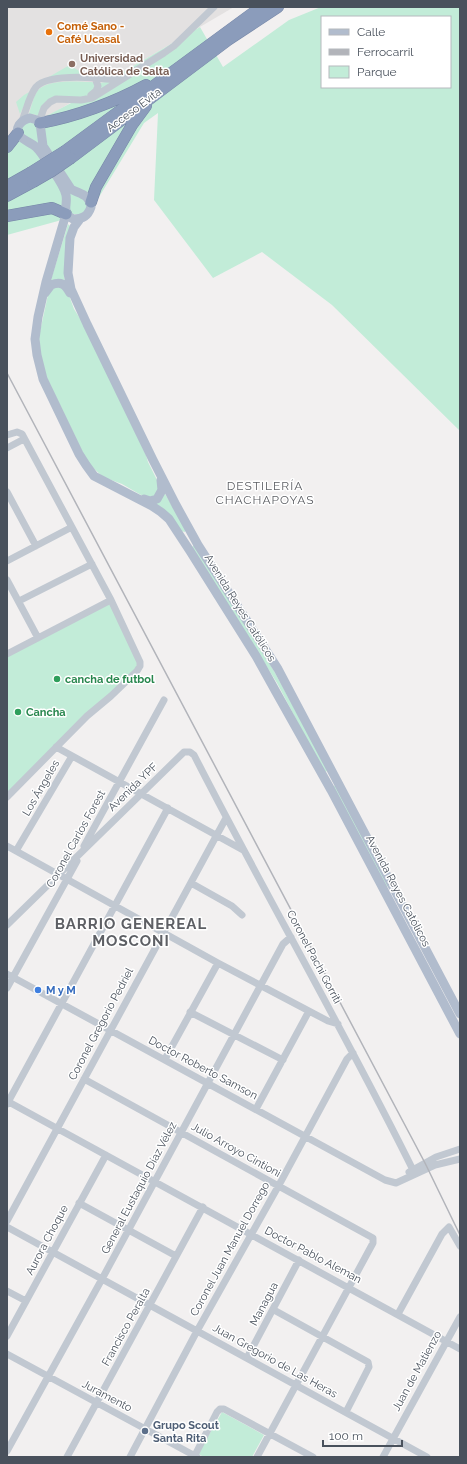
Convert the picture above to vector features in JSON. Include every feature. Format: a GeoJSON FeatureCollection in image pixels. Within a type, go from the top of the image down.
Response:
{"type":"FeatureCollection","features":[{"type":"Feature","properties":{"kind":"highway","name":"Acceso Evita"},"geometry":{"type":"LineString","coordinates":[[7,186],[52,171],[68,154],[201,51],[261,7]]}},
{"type":"Feature","properties":{"kind":"highway","name":"Acceso Evita"},"geometry":{"type":"LineString","coordinates":[[68,154],[170,84],[228,40],[278,7]]}},
{"type":"Feature","properties":{"kind":"highway"},"geometry":{"type":"LineString","coordinates":[[40,123],[63,119],[127,95],[201,51]]}},
{"type":"Feature","properties":{"kind":"highway"},"geometry":{"type":"LineString","coordinates":[[90,202],[96,187],[141,112],[170,84]]}},
{"type":"Feature","properties":{"kind":"highway"},"geometry":{"type":"LineString","coordinates":[[7,147],[18,132]]}},
{"type":"Feature","properties":{"kind":"highway","name":"Acceso Evita"},"geometry":{"type":"LineString","coordinates":[[7,196],[31,178]]}},
{"type":"Feature","properties":{"kind":"highway"},"geometry":{"type":"LineString","coordinates":[[7,216],[52,208],[66,214]]}},
{"type":"Feature","properties":{"kind":"main road"},"geometry":{"type":"LineString","coordinates":[[18,132],[22,121],[30,118],[40,123],[43,146],[71,189],[86,195],[90,202]]}},
{"type":"Feature","properties":{"kind":"main road","name":"Avenida Reyes Católicos"},"geometry":{"type":"LineString","coordinates":[[18,132],[20,137],[39,151],[62,185],[66,194],[66,214],[46,282],[38,317],[36,355],[43,379],[86,465],[94,476],[161,512],[169,519],[194,557],[256,656],[331,790],[460,1034]]}},
{"type":"Feature","properties":{"kind":"main road","name":"Avenida Reyes Católicos"},"geometry":{"type":"LineString","coordinates":[[90,202],[87,215],[80,219],[73,228],[70,238],[68,273],[72,289],[87,324],[153,460],[198,545],[278,669],[460,1014]]}},
{"type":"Feature","properties":{"kind":"main road"},"geometry":{"type":"LineString","coordinates":[[66,214],[73,219],[80,219]]}},
{"type":"Feature","properties":{"kind":"main road"},"geometry":{"type":"LineString","coordinates":[[44,295],[51,285],[56,283],[63,284],[70,291],[87,324]]}},
{"type":"Feature","properties":{"kind":"main road"},"geometry":{"type":"LineString","coordinates":[[115,486],[150,501],[157,499],[162,490],[162,484],[153,460]]}},
{"type":"Feature","properties":{"kind":"street"},"geometry":{"type":"LineString","coordinates":[[40,123],[44,108],[50,102],[56,99],[81,100],[95,96],[174,46],[214,7]]}},
{"type":"Feature","properties":{"kind":"street"},"geometry":{"type":"LineString","coordinates":[[22,121],[33,93],[40,84],[46,81],[57,79],[95,78],[108,80],[126,77]]}},
{"type":"Feature","properties":{"kind":"street"},"geometry":{"type":"LineString","coordinates":[[86,99],[97,90],[98,83],[95,78]]}},
{"type":"Feature","properties":{"kind":"street"},"geometry":{"type":"LineString","coordinates":[[7,139],[18,132]]}},
{"type":"Feature","properties":{"kind":"street"},"geometry":{"type":"LineString","coordinates":[[7,436],[17,432],[22,434],[111,600],[140,662],[140,666],[137,671],[87,716],[7,797]]}},
{"type":"Feature","properties":{"kind":"street"},"geometry":{"type":"LineString","coordinates":[[7,448],[24,439]]}},
{"type":"Feature","properties":{"kind":"street"},"geometry":{"type":"LineString","coordinates":[[7,492],[36,546]]}},
{"type":"Feature","properties":{"kind":"street"},"geometry":{"type":"LineString","coordinates":[[7,561],[72,527]]}},
{"type":"Feature","properties":{"kind":"street"},"geometry":{"type":"LineString","coordinates":[[19,602],[92,564]]}},
{"type":"Feature","properties":{"kind":"street"},"geometry":{"type":"LineString","coordinates":[[7,580],[38,638]]}},
{"type":"Feature","properties":{"kind":"street"},"geometry":{"type":"LineString","coordinates":[[7,654],[111,600]]}},
{"type":"Feature","properties":{"kind":"street","name":"Coronel Carlos Forest"},"geometry":{"type":"LineString","coordinates":[[7,988],[10,975],[67,879],[164,700]]}},
{"type":"Feature","properties":{"kind":"street"},"geometry":{"type":"LineString","coordinates":[[56,747],[244,851]]}},
{"type":"Feature","properties":{"kind":"street","name":"Avenida YPF"},"geometry":{"type":"LineString","coordinates":[[7,925],[184,752],[190,752]]}},
{"type":"Feature","properties":{"kind":"street","name":"Coronel Pachi Gorriti"},"geometry":{"type":"LineString","coordinates":[[190,752],[194,755],[226,818],[338,1024],[414,1172]]}},
{"type":"Feature","properties":{"kind":"street","name":"Los Ángeles"},"geometry":{"type":"LineString","coordinates":[[16,851],[72,756]]}},
{"type":"Feature","properties":{"kind":"street"},"geometry":{"type":"LineString","coordinates":[[7,1102],[168,808]]}},
{"type":"Feature","properties":{"kind":"street","name":"Coronel Gregorio Pedriel"},"geometry":{"type":"LineString","coordinates":[[7,1221],[226,818]]}},
{"type":"Feature","properties":{"kind":"street"},"geometry":{"type":"LineString","coordinates":[[7,846],[218,963],[328,1021],[338,1024]]}},
{"type":"Feature","properties":{"kind":"street"},"geometry":{"type":"LineString","coordinates":[[191,883],[232,906],[242,915]]}},
{"type":"Feature","properties":{"kind":"street","name":"General Eustaquio Díaz Vélez"},"geometry":{"type":"LineString","coordinates":[[7,1451],[129,1230],[283,944],[291,937]]}},
{"type":"Feature","properties":{"kind":"street"},"geometry":{"type":"LineString","coordinates":[[165,1059],[218,963]]}},
{"type":"Feature","properties":{"kind":"street","name":"Doctor Roberto Samson"},"geometry":{"type":"LineString","coordinates":[[10,975],[389,1181],[396,1183],[436,1157],[460,1149]]}},
{"type":"Feature","properties":{"kind":"street"},"geometry":{"type":"LineString","coordinates":[[256,1109],[309,1011]]}},
{"type":"Feature","properties":{"kind":"street"},"geometry":{"type":"LineString","coordinates":[[190,1012],[283,1060]]}},
{"type":"Feature","properties":{"kind":"street","name":"Coronel Juan Manuel Dorrego"},"geometry":{"type":"LineString","coordinates":[[130,1457],[197,1331],[352,1053]]}},
{"type":"Feature","properties":{"kind":"street","name":"Julio Arroyo Cintioni"},"geometry":{"type":"LineString","coordinates":[[84,1079],[371,1237],[373,1243],[349,1287]]}},
{"type":"Feature","properties":{"kind":"street","name":"Doctor Pablo Aleman"},"geometry":{"type":"LineString","coordinates":[[7,1102],[203,1207],[460,1349]]}},
{"type":"Feature","properties":{"kind":"street","name":"Aurora Choque"},"geometry":{"type":"LineString","coordinates":[[7,1336],[106,1155]]}},
{"type":"Feature","properties":{"kind":"street","name":"Doctor Roberto Samson"},"geometry":{"type":"LineString","coordinates":[[414,1172],[460,1159]]}},
{"type":"Feature","properties":{"kind":"street"},"geometry":{"type":"LineString","coordinates":[[79,1203],[176,1256]]}},
{"type":"Feature","properties":{"kind":"street","name":"Francisco Peralta"},"geometry":{"type":"LineString","coordinates":[[67,1457],[203,1207]]}},
{"type":"Feature","properties":{"kind":"street","name":"Juan Gregorio de Las Heras"},"geometry":{"type":"LineString","coordinates":[[7,1227],[427,1457]]}},
{"type":"Feature","properties":{"kind":"street"},"geometry":{"type":"LineString","coordinates":[[398,1314],[442,1234],[449,1227],[460,1246]]}},
{"type":"Feature","properties":{"kind":"street","name":"Managua"},"geometry":{"type":"LineString","coordinates":[[247,1358],[274,1310],[299,1260]]}},
{"type":"Feature","properties":{"kind":"street"},"geometry":{"type":"LineString","coordinates":[[257,1457],[271,1434],[349,1287]]}},
{"type":"Feature","properties":{"kind":"street"},"geometry":{"type":"LineString","coordinates":[[7,1291],[26,1301]]}},
{"type":"Feature","properties":{"kind":"street"},"geometry":{"type":"LineString","coordinates":[[274,1310],[368,1362],[369,1367],[346,1412]]}},
{"type":"Feature","properties":{"kind":"street","name":"Juan de Matienzo"},"geometry":{"type":"LineString","coordinates":[[383,1457],[460,1317]]}},
{"type":"Feature","properties":{"kind":"street","name":"Juramento"},"geometry":{"type":"LineString","coordinates":[[7,1354],[145,1428],[195,1457]]}},
{"type":"Feature","properties":{"kind":"street"},"geometry":{"type":"LineString","coordinates":[[195,1457],[217,1412],[220,1409],[224,1409],[313,1457]]}},
{"type":"Feature","properties":{"kind":"shaded area","name":"Universidad Católica de Salta"},"geometry":{"type":"Polygon","coordinates":[[[7,7],[234,7],[7,140],[7,7]]]}},
{"type":"Feature","properties":{"kind":"green space"},"geometry":{"type":"Polygon","coordinates":[[[321,7],[460,7],[460,431],[332,305],[262,252],[213,278],[154,200],[158,113],[144,123],[96,202],[82,214],[73,214],[58,221],[7,235],[7,139],[27,122],[35,122],[73,102],[57,97],[39,116],[29,114],[35,95],[40,88],[46,85],[62,82],[92,82],[94,83],[94,87],[100,83],[106,82],[200,27],[223,67],[289,20],[321,7]]]}},
{"type":"Feature","properties":{"kind":"green space"},"geometry":{"type":"Polygon","coordinates":[[[68,66],[85,74],[47,78],[68,66]]]}},
{"type":"Feature","properties":{"kind":"green space"},"geometry":{"type":"Polygon","coordinates":[[[31,91],[20,114],[16,102],[31,91]]]}},
{"type":"Feature","properties":{"kind":"green space"},"geometry":{"type":"Polygon","coordinates":[[[68,224],[70,226],[64,275],[65,281],[50,283],[68,224]]]}},
{"type":"Feature","properties":{"kind":"green space"},"geometry":{"type":"Polygon","coordinates":[[[55,285],[67,290],[74,309],[84,325],[146,455],[159,484],[159,494],[148,499],[122,484],[103,477],[90,465],[85,457],[47,378],[40,357],[39,336],[49,290],[55,285]]]}},
{"type":"Feature","properties":{"kind":"green space"},"geometry":{"type":"Polygon","coordinates":[[[164,492],[186,530],[185,532],[181,531],[167,513],[156,504],[164,492]]]}},
{"type":"Feature","properties":{"kind":"green space"},"geometry":{"type":"Polygon","coordinates":[[[194,545],[274,671],[328,771],[324,772],[277,683],[192,547],[194,545]]]}},
{"type":"Feature","properties":{"kind":"green space"},"geometry":{"type":"Polygon","coordinates":[[[111,600],[140,666],[7,798],[7,654],[111,600]]]}},
{"type":"Feature","properties":{"kind":"green space"},"geometry":{"type":"Polygon","coordinates":[[[336,785],[389,886],[386,887],[332,787],[336,785]]]}},
{"type":"Feature","properties":{"kind":"green space"},"geometry":{"type":"Polygon","coordinates":[[[222,1412],[264,1435],[252,1457],[204,1457],[198,1454],[222,1412]]]}},
{"type":"Feature","properties":{"kind":"railway"},"geometry":{"type":"LineString","coordinates":[[7,373],[425,1163],[460,1235]]}},
{"type":"Feature","properties":{"kind":"place","name":"Comé Sano - Café Ucasal"},"geometry":{"type":"Point","coordinates":[49,32]}},
{"type":"Feature","properties":{"kind":"place","name":"Universidad Católica de Salta"},"geometry":{"type":"Point","coordinates":[72,64]}},
{"type":"Feature","properties":{"kind":"place","name":"cancha de futbol"},"geometry":{"type":"Point","coordinates":[57,679]}},
{"type":"Feature","properties":{"kind":"place","name":"Cancha"},"geometry":{"type":"Point","coordinates":[18,712]}},
{"type":"Feature","properties":{"kind":"place","name":"M y M"},"geometry":{"type":"Point","coordinates":[38,990]}},
{"type":"Feature","properties":{"kind":"place","name":"Grupo Scout Santa Rita"},"geometry":{"type":"Point","coordinates":[145,1431]}},
{"type":"Feature","properties":{"kind":"district","name":"DESTILERÍA CHACHAPOYAS"},"geometry":{"type":"Point","coordinates":[265,493]}},
{"type":"Feature","properties":{"kind":"district","name":"BARRIO GENEREAL MOSCONI"},"geometry":{"type":"Point","coordinates":[131,932]}}]}
